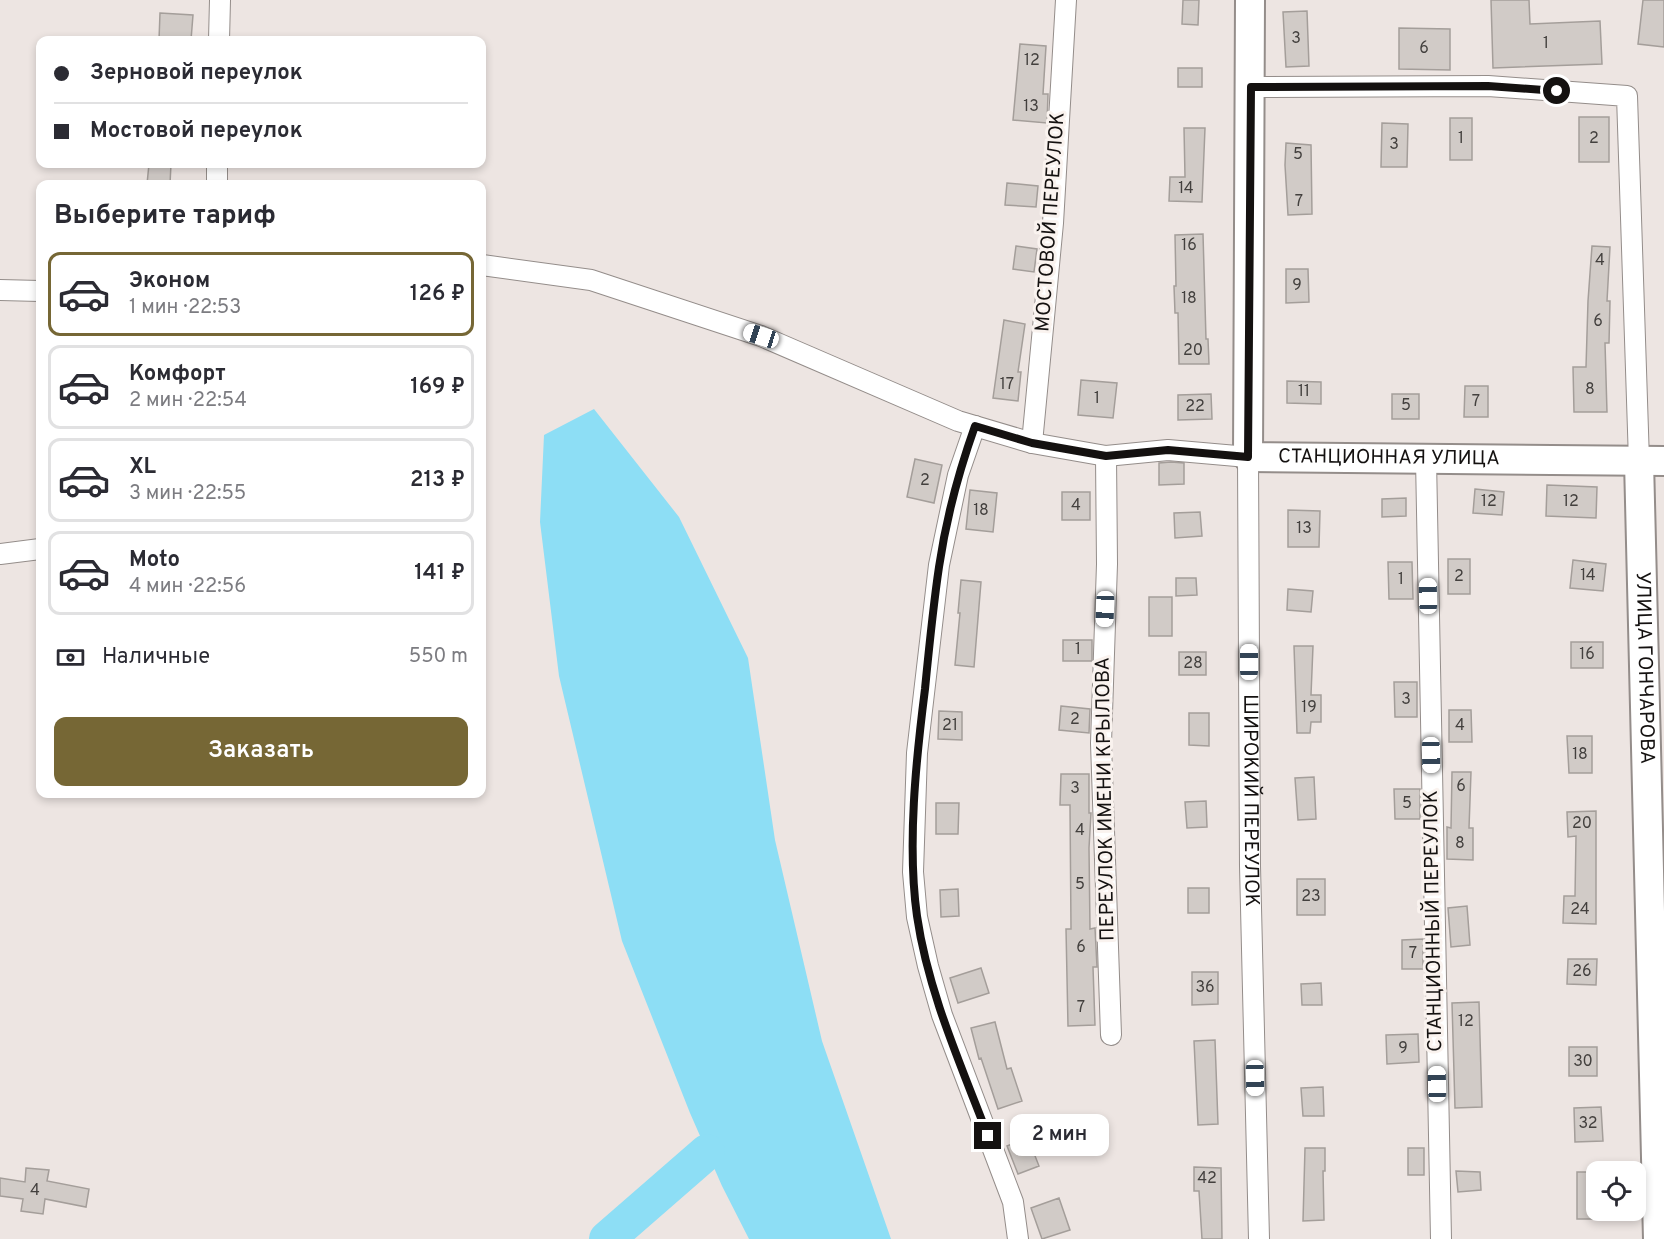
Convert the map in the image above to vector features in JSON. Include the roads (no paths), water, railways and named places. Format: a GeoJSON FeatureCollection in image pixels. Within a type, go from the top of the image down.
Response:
{"type":"FeatureCollection","features":[{"type":"Feature","properties":{"kind":"main road","name":"ШИРОКИЙ ПЕРЕУЛОК"},"geometry":{"type":"LineString","coordinates":[[1248,457],[1250,0]]}},
{"type":"Feature","properties":{"kind":"main road","name":"СТАНЦИОННАЯ УЛИЦА"},"geometry":{"type":"LineString","coordinates":[[1248,457],[1651,461]]}},
{"type":"Feature","properties":{"kind":"main road","name":"УЛИЦА ГОНЧАРОВА"},"geometry":{"type":"LineString","coordinates":[[1651,461],[1658,1239]]}},
{"type":"Feature","properties":{"kind":"street"},"geometry":{"type":"LineString","coordinates":[[219,36],[220,0]]}},
{"type":"Feature","properties":{"kind":"street","name":"МОСТОВОЙ ПЕРЕУЛОК"},"geometry":{"type":"LineString","coordinates":[[1032,443],[1053,223],[1066,0]]}},
{"type":"Feature","properties":{"kind":"street","name":"УЛИЦА ГОНЧАРОВА"},"geometry":{"type":"LineString","coordinates":[[1251,87],[1488,86],[1627,96],[1651,461]]}},
{"type":"Feature","properties":{"kind":"street","name":"СТАНЦИОННАЯ УЛИЦА"},"geometry":{"type":"LineString","coordinates":[[486,266],[591,280],[761,336],[958,421],[1032,443],[1106,456],[1168,450],[1248,457]]}},
{"type":"Feature","properties":{"kind":"street"},"geometry":{"type":"LineString","coordinates":[[0,290],[36,291]]}},
{"type":"Feature","properties":{"kind":"street"},"geometry":{"type":"LineString","coordinates":[[975,426],[958,475],[939,565],[917,753],[913,872],[917,917],[942,1015],[1013,1202],[1018,1239]]}},
{"type":"Feature","properties":{"kind":"street","name":"ПЕРЕУЛОК ИМЕНИ КРЫЛОВА"},"geometry":{"type":"LineString","coordinates":[[1106,456],[1107,564],[1101,743],[1111,1035]]}},
{"type":"Feature","properties":{"kind":"street","name":"ШИРОКИЙ ПЕРЕУЛОК"},"geometry":{"type":"LineString","coordinates":[[1248,457],[1250,866],[1259,1239]]}},
{"type":"Feature","properties":{"kind":"street","name":"СТАНЦИОННЫЙ ПЕРЕУЛОК"},"geometry":{"type":"LineString","coordinates":[[1426,459],[1441,1239]]}},
{"type":"Feature","properties":{"kind":"street"},"geometry":{"type":"LineString","coordinates":[[0,554],[36,550]]}},
{"type":"Feature","properties":{"kind":"water"},"geometry":{"type":"Polygon","coordinates":[[[594,409],[679,517],[748,658],[775,840],[822,1041],[891,1239],[749,1239],[722,1186],[690,1113],[622,941],[559,676],[540,522],[544,435],[594,409]]]}},
{"type":"Feature","properties":{"kind":"waterway"},"geometry":{"type":"LineString","coordinates":[[607,1239],[707,1152]]}}]}
